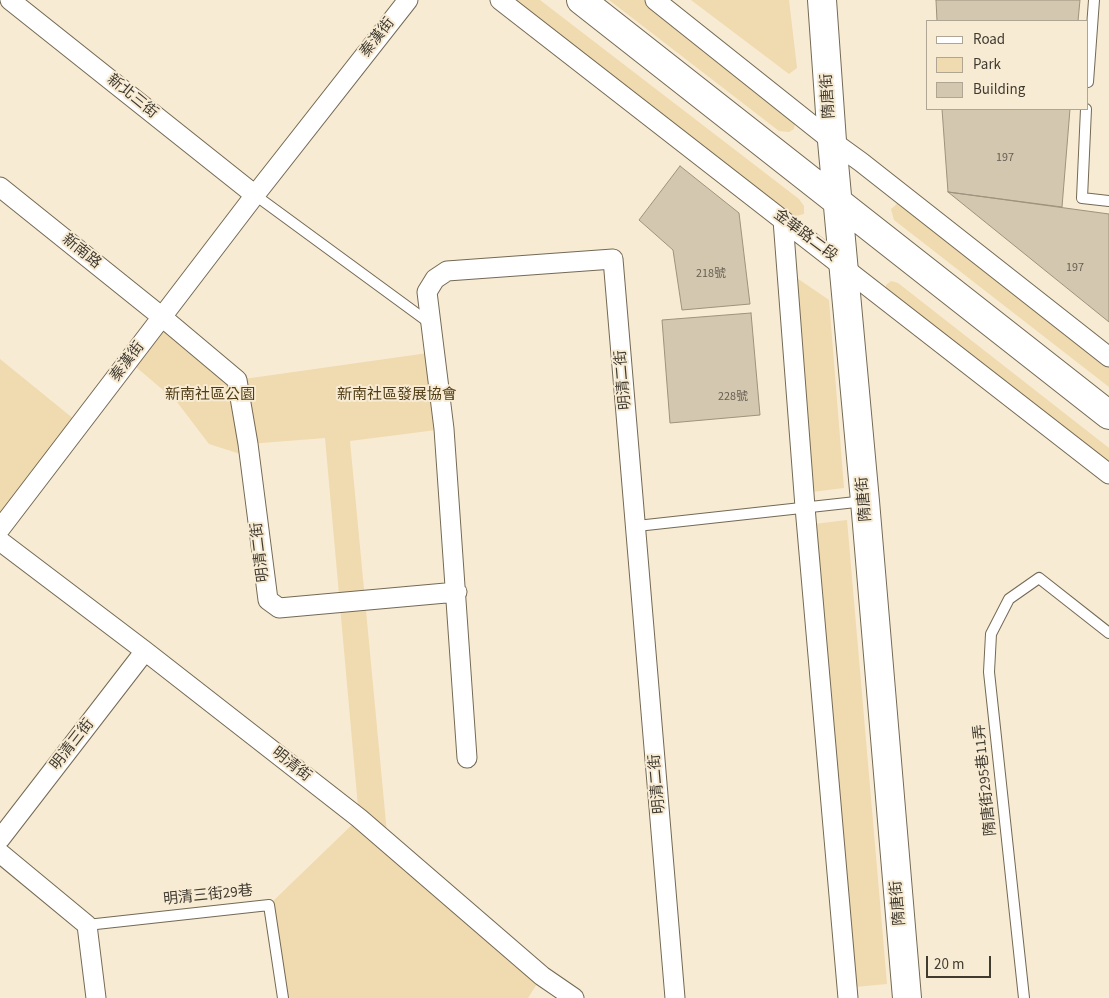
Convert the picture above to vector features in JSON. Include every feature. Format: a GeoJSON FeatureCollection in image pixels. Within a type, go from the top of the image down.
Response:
{"type":"FeatureCollection","features":[{"type":"Feature","properties":{"kind":"street","name":"新北三街"},"geometry":{"type":"LineString","coordinates":[[10,0],[254,195]]}},
{"type":"Feature","properties":{"kind":"street","name":"秦漢街"},"geometry":{"type":"LineString","coordinates":[[0,529],[254,195],[408,0]]}},
{"type":"Feature","properties":{"kind":"street","name":"金華路二段"},"geometry":{"type":"LineString","coordinates":[[500,0],[843,265],[878,295],[1109,474]]}},
{"type":"Feature","properties":{"kind":"street"},"geometry":{"type":"LineString","coordinates":[[581,0],[1109,416]]}},
{"type":"Feature","properties":{"kind":"street"},"geometry":{"type":"LineString","coordinates":[[655,0],[1109,357]]}},
{"type":"Feature","properties":{"kind":"street","name":"隋唐街"},"geometry":{"type":"LineString","coordinates":[[822,0],[832,141],[908,998]]}},
{"type":"Feature","properties":{"kind":"street","name":"新南路"},"geometry":{"type":"LineString","coordinates":[[0,187],[162,317]]}},
{"type":"Feature","properties":{"kind":"street"},"geometry":{"type":"LineString","coordinates":[[783,220],[805,507],[848,998]]}},
{"type":"Feature","properties":{"kind":"street","name":"明清二街"},"geometry":{"type":"LineString","coordinates":[[467,758],[457,592],[444,429],[427,292],[436,279],[447,271],[613,259],[637,526],[675,998]]}},
{"type":"Feature","properties":{"kind":"street","name":"明清二街"},"geometry":{"type":"LineString","coordinates":[[162,317],[237,380],[248,444],[268,600],[279,608],[457,592]]}},
{"type":"Feature","properties":{"kind":"street","name":"明清街"},"geometry":{"type":"LineString","coordinates":[[0,541],[359,818],[542,976],[574,998]]}},
{"type":"Feature","properties":{"kind":"street","name":"明清三街"},"geometry":{"type":"LineString","coordinates":[[0,839],[145,651]]}},
{"type":"Feature","properties":{"kind":"street"},"geometry":{"type":"LineString","coordinates":[[0,853],[87,925],[96,998]]}},
{"type":"Feature","properties":{"kind":"lane"},"geometry":{"type":"LineString","coordinates":[[1089,68],[1094,0]]}},
{"type":"Feature","properties":{"kind":"lane"},"geometry":{"type":"LineString","coordinates":[[1086,110],[1082,198],[1109,201]]}},
{"type":"Feature","properties":{"kind":"lane"},"geometry":{"type":"LineString","coordinates":[[254,195],[431,324]]}},
{"type":"Feature","properties":{"kind":"lane"},"geometry":{"type":"LineString","coordinates":[[637,526],[865,501]]}},
{"type":"Feature","properties":{"kind":"lane","name":"隋唐街295巷11弄"},"geometry":{"type":"LineString","coordinates":[[1024,998],[989,672],[991,634],[1009,599],[1039,578],[1109,633]]}},
{"type":"Feature","properties":{"kind":"lane","name":"明清三街29巷"},"geometry":{"type":"LineString","coordinates":[[87,925],[269,905],[282,998]]}},
{"type":"Feature","properties":{"kind":"green space"},"geometry":{"type":"Polygon","coordinates":[[[505,0],[540,0],[799,199],[804,206],[804,214],[792,217],[505,0]]]}},
{"type":"Feature","properties":{"kind":"green space"},"geometry":{"type":"Polygon","coordinates":[[[609,0],[644,0],[791,115],[795,123],[794,129],[789,132],[779,131],[609,0]]]}},
{"type":"Feature","properties":{"kind":"green space"},"geometry":{"type":"Polygon","coordinates":[[[691,0],[789,0],[797,68],[789,74],[691,0]]]}},
{"type":"Feature","properties":{"kind":"green space"},"geometry":{"type":"Polygon","coordinates":[[[898,203],[1109,363],[1109,387],[894,220],[891,209],[898,203]]]}},
{"type":"Feature","properties":{"kind":"green space"},"geometry":{"type":"Polygon","coordinates":[[[791,274],[829,300],[844,488],[812,492],[791,274]]]}},
{"type":"Feature","properties":{"kind":"green space"},"geometry":{"type":"Polygon","coordinates":[[[891,281],[898,283],[1109,448],[1109,468],[886,294],[886,285],[891,281]]]}},
{"type":"Feature","properties":{"kind":"green space"},"geometry":{"type":"Polygon","coordinates":[[[162,317],[237,380],[435,352],[444,429],[350,441],[388,844],[542,976],[528,998],[283,998],[269,905],[359,818],[325,438],[249,444],[250,457],[209,444],[177,402],[129,361],[162,317]]]}},
{"type":"Feature","properties":{"kind":"green space"},"geometry":{"type":"Polygon","coordinates":[[[0,359],[80,424],[0,526],[0,359]]]}},
{"type":"Feature","properties":{"kind":"green space"},"geometry":{"type":"Polygon","coordinates":[[[847,520],[887,984],[855,987],[814,524],[847,520]]]}},
{"type":"Feature","properties":{"kind":"building"},"geometry":{"type":"Polygon","coordinates":[[[936,0],[1080,0],[1078,20],[937,20],[936,0]]]}},
{"type":"Feature","properties":{"kind":"building"},"geometry":{"type":"Polygon","coordinates":[[[942,110],[1070,110],[1062,207],[948,192],[942,110]]]}},
{"type":"Feature","properties":{"kind":"building"},"geometry":{"type":"Polygon","coordinates":[[[680,166],[739,213],[750,304],[682,310],[673,250],[639,220],[680,166]]]}},
{"type":"Feature","properties":{"kind":"building"},"geometry":{"type":"Polygon","coordinates":[[[948,192],[1109,214],[1109,322],[948,192]]]}},
{"type":"Feature","properties":{"kind":"building"},"geometry":{"type":"Polygon","coordinates":[[[751,313],[760,415],[670,423],[662,320],[751,313]]]}},
{"type":"Feature","properties":{"kind":"park label","name":"新南社區公園"},"geometry":{"type":"Point","coordinates":[210,396]}},
{"type":"Feature","properties":{"kind":"park label","name":"新南社區發展協會"},"geometry":{"type":"Point","coordinates":[397,396]}}]}
